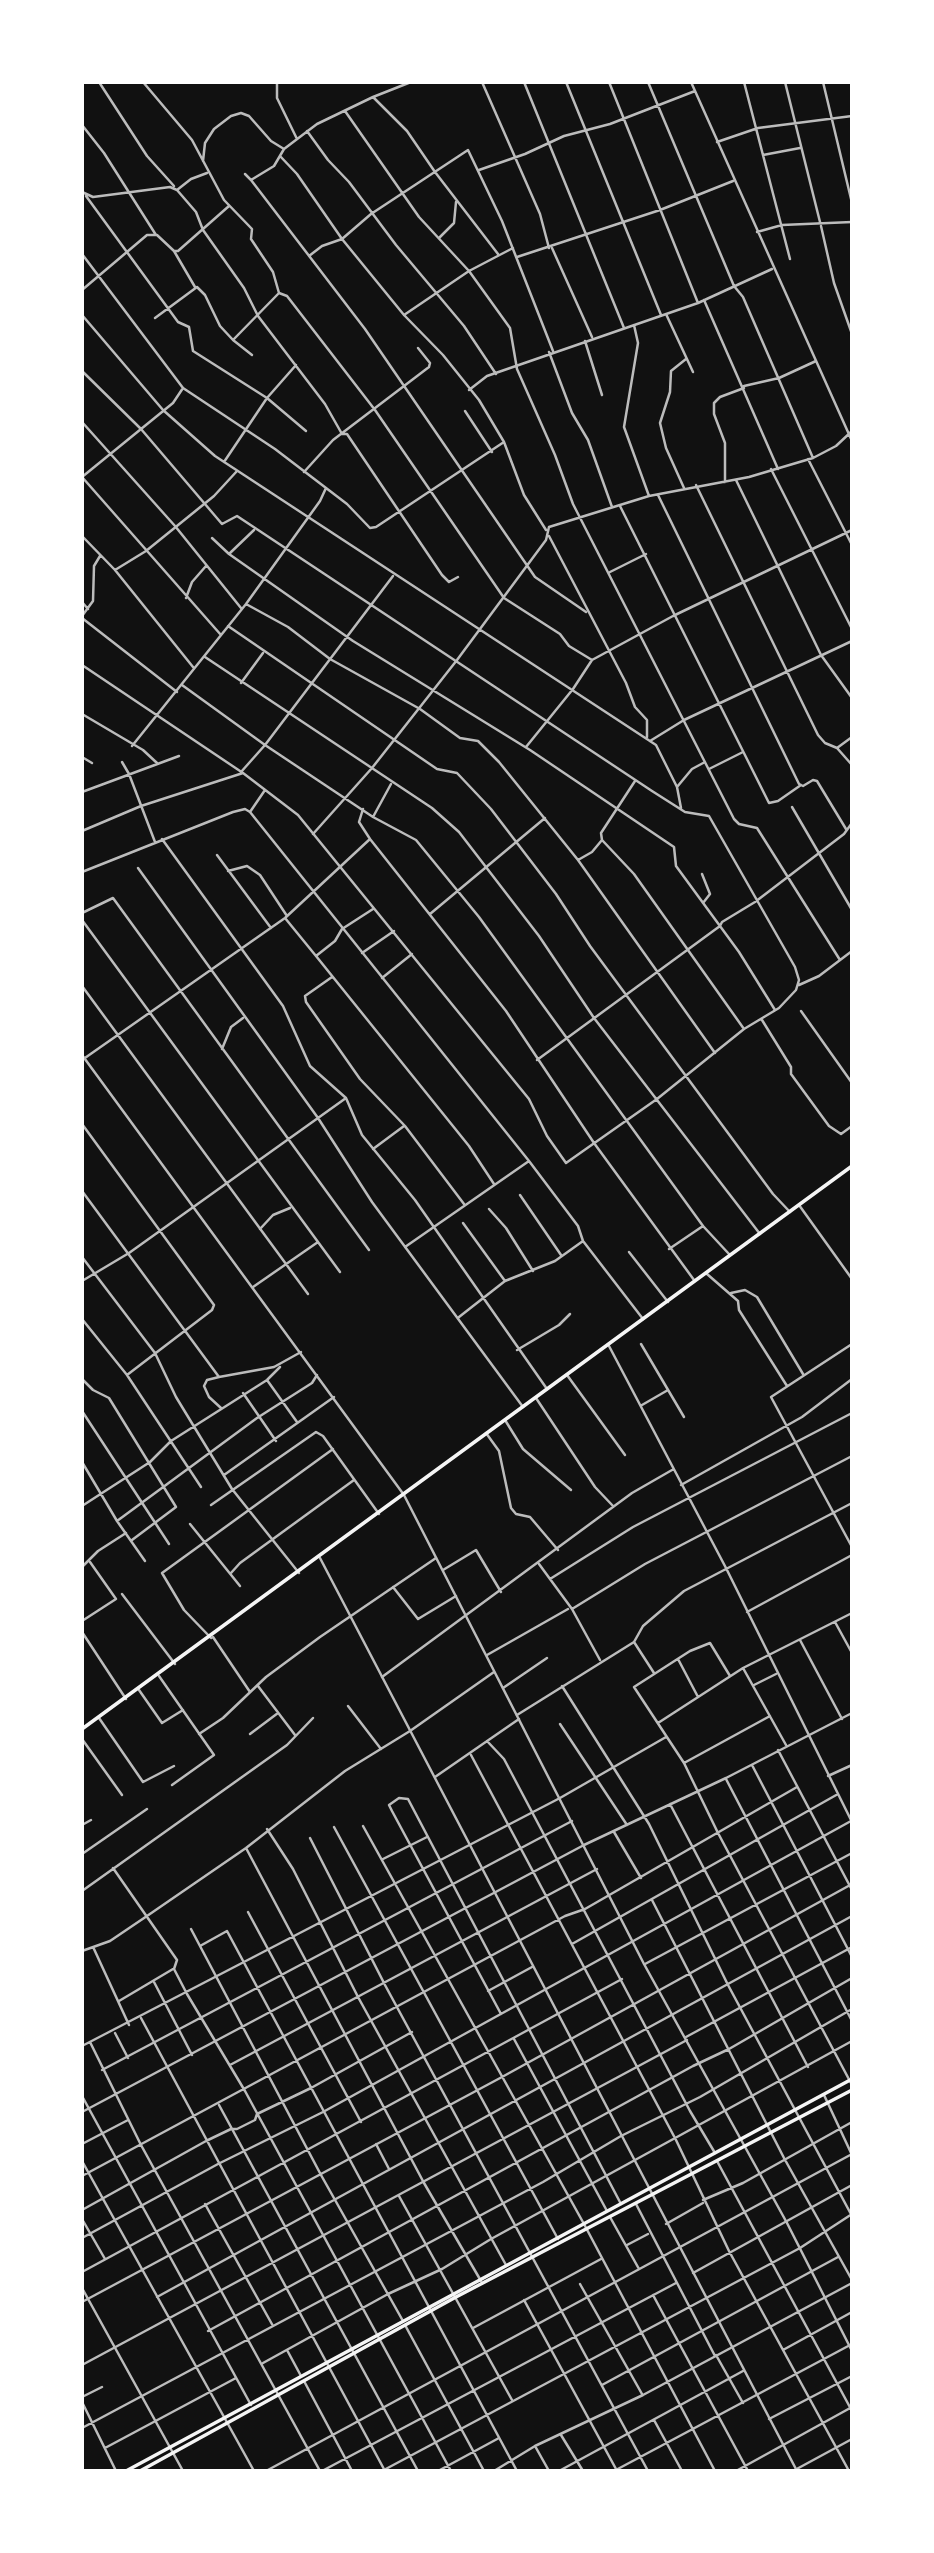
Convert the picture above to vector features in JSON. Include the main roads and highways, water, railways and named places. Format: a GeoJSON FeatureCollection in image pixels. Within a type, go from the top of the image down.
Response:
{"type":"FeatureCollection","features":[{"type":"Feature","properties":{"kind":"main road"},"geometry":{"type":"LineString","coordinates":[[82,1729],[212,1638],[486,1433],[852,1167]]}},
{"type":"Feature","properties":{"kind":"main road"},"geometry":{"type":"LineString","coordinates":[[140,2471],[228,2424],[303,2378],[585,2227],[607,2211],[769,2126],[794,2110],[851,2084]]}},
{"type":"Feature","properties":{"kind":"main road"},"geometry":{"type":"LineString","coordinates":[[482,2282],[506,2266],[532,2255],[558,2239],[610,2217],[772,2133],[827,2103],[851,2084]]}},
{"type":"Feature","properties":{"kind":"main road"},"geometry":{"type":"LineString","coordinates":[[127,2471],[278,2392]]}}]}
